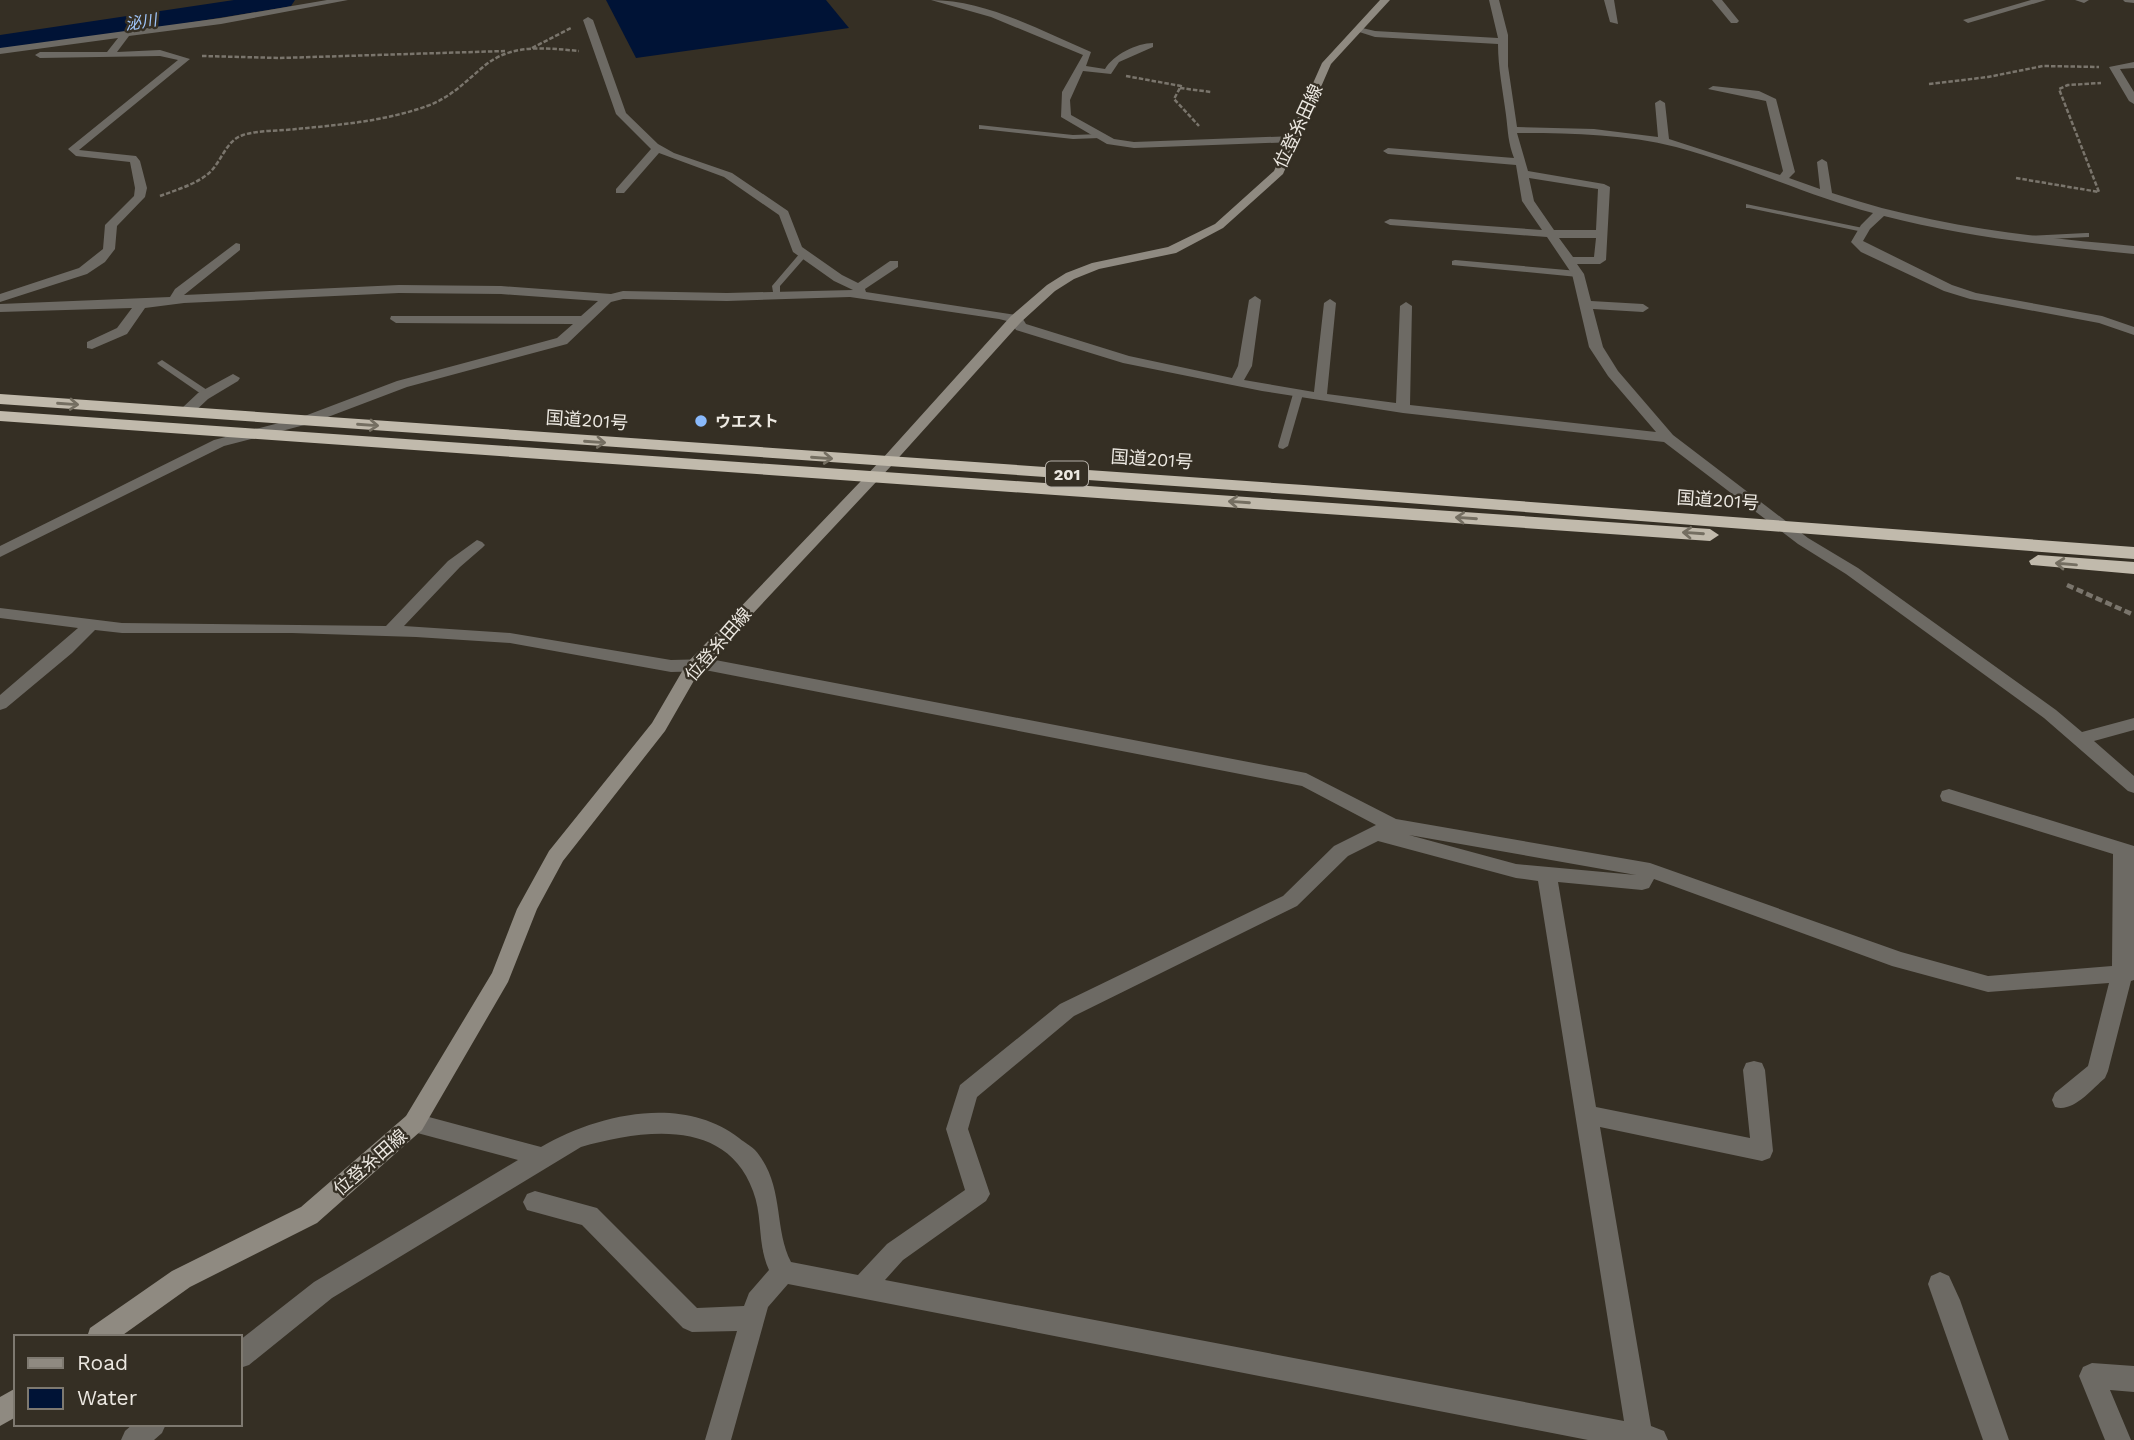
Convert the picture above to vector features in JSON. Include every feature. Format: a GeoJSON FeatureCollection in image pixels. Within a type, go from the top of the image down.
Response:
{"type":"FeatureCollection","features":[{"type":"Feature","properties":{"kind":"highway","name":"国道201号"},"geometry":{"type":"LineString","coordinates":[[0,400],[1784,525],[2134,553]]}},
{"type":"Feature","properties":{"kind":"highway","name":"国道201号"},"geometry":{"type":"LineString","coordinates":[[0,416],[1803,541],[2134,568]]}},
{"type":"Feature","properties":{"kind":"main road","name":"位登糸田線"},"geometry":{"type":"LineString","coordinates":[[102,1335],[181,1279],[309,1215],[414,1123],[501,976],[527,909],[556,856],[659,727],[693,667],[887,462],[1016,319],[1070,276],[1096,266],[1172,250],[1219,226],[1279,172],[1327,63],[1385,0]]}},
{"type":"Feature","properties":{"kind":"street"},"geometry":{"type":"LineString","coordinates":[[0,51],[295,10],[343,0]]}},
{"type":"Feature","properties":{"kind":"street"},"geometry":{"type":"LineString","coordinates":[[936,0],[994,15],[1080,48],[1088,54],[1073,75],[1063,109],[1066,117],[1111,142],[1134,145],[1295,139]]}},
{"type":"Feature","properties":{"kind":"street"},"geometry":{"type":"LineString","coordinates":[[1494,0],[1503,41],[1503,66],[1512,138],[1528,201],[1578,275],[1596,347],[1614,373],[1668,438],[1803,541],[1852,570],[2050,714],[2134,786]]}},
{"type":"Feature","properties":{"kind":"street"},"geometry":{"type":"LineString","coordinates":[[1609,0],[1615,22]]}},
{"type":"Feature","properties":{"kind":"street"},"geometry":{"type":"LineString","coordinates":[[1717,0],[1734,21]]}},
{"type":"Feature","properties":{"kind":"street"},"geometry":{"type":"LineString","coordinates":[[1968,20],[2041,0]]}},
{"type":"Feature","properties":{"kind":"street"},"geometry":{"type":"LineString","coordinates":[[2128,0],[2133,1]]}},
{"type":"Feature","properties":{"kind":"street"},"geometry":{"type":"LineString","coordinates":[[588,20],[621,114],[659,149],[728,175],[784,213],[797,249],[860,291]]}},
{"type":"Feature","properties":{"kind":"street"},"geometry":{"type":"LineString","coordinates":[[1358,30],[1503,41]]}},
{"type":"Feature","properties":{"kind":"street"},"geometry":{"type":"LineString","coordinates":[[113,55],[110,53],[127,34]]}},
{"type":"Feature","properties":{"kind":"street"},"geometry":{"type":"LineString","coordinates":[[0,298],[83,271],[101,259],[109,249],[111,225],[139,197],[141,188],[135,160],[125,156],[76,153],[73,149],[186,60],[184,57],[160,53],[33,53],[40,45]]}},
{"type":"Feature","properties":{"kind":"street"},"geometry":{"type":"LineString","coordinates":[[1079,68],[1108,72],[1115,60],[1150,45]]}},
{"type":"Feature","properties":{"kind":"street"},"geometry":{"type":"LineString","coordinates":[[2134,65],[2114,67],[2134,101]]}},
{"type":"Feature","properties":{"kind":"street"},"geometry":{"type":"LineString","coordinates":[[1713,89],[1759,94],[1771,99],[1789,172],[1781,180]]}},
{"type":"Feature","properties":{"kind":"street"},"geometry":{"type":"LineString","coordinates":[[1660,103],[1664,142]]}},
{"type":"Feature","properties":{"kind":"street"},"geometry":{"type":"LineString","coordinates":[[1512,130],[1574,129],[1664,142],[1718,157],[1826,196],[1881,212],[2024,241],[2134,250]]}},
{"type":"Feature","properties":{"kind":"street"},"geometry":{"type":"LineString","coordinates":[[620,191],[652,153],[659,149]]}},
{"type":"Feature","properties":{"kind":"street"},"geometry":{"type":"LineString","coordinates":[[1388,151],[1521,168],[1604,187],[1600,260],[1569,261]]}},
{"type":"Feature","properties":{"kind":"street"},"geometry":{"type":"LineString","coordinates":[[1822,162],[1826,196]]}},
{"type":"Feature","properties":{"kind":"street"},"geometry":{"type":"LineString","coordinates":[[1881,212],[1863,230],[1857,242],[1865,249],[1948,288],[2009,304],[2102,320],[2134,331]]}},
{"type":"Feature","properties":{"kind":"street"},"geometry":{"type":"LineString","coordinates":[[1390,222],[1550,234],[1602,234]]}},
{"type":"Feature","properties":{"kind":"street"},"geometry":{"type":"LineString","coordinates":[[175,300],[179,292],[236,247]]}},
{"type":"Feature","properties":{"kind":"street"},"geometry":{"type":"LineString","coordinates":[[860,291],[894,264]]}},
{"type":"Feature","properties":{"kind":"street"},"geometry":{"type":"LineString","coordinates":[[0,308],[140,304],[399,289],[502,290],[612,298],[623,295],[777,296],[860,291],[1016,319],[1021,327],[1126,359],[1298,394],[1403,410],[1668,438]]}},
{"type":"Feature","properties":{"kind":"street"},"geometry":{"type":"LineString","coordinates":[[0,552],[219,443],[307,420],[402,384],[562,341],[612,298]]}},
{"type":"Feature","properties":{"kind":"street"},"geometry":{"type":"LineString","coordinates":[[1236,382],[1245,366],[1255,300]]}},
{"type":"Feature","properties":{"kind":"street"},"geometry":{"type":"LineString","coordinates":[[1320,397],[1330,303]]}},
{"type":"Feature","properties":{"kind":"street"},"geometry":{"type":"LineString","coordinates":[[92,345],[111,339],[131,325],[140,304]]}},
{"type":"Feature","properties":{"kind":"street"},"geometry":{"type":"LineString","coordinates":[[1403,410],[1406,306]]}},
{"type":"Feature","properties":{"kind":"street"},"geometry":{"type":"LineString","coordinates":[[1587,306],[1643,308]]}},
{"type":"Feature","properties":{"kind":"street"},"geometry":{"type":"LineString","coordinates":[[396,319],[585,320]]}},
{"type":"Feature","properties":{"kind":"street"},"geometry":{"type":"LineString","coordinates":[[186,412],[207,394],[233,378]]}},
{"type":"Feature","properties":{"kind":"street"},"geometry":{"type":"LineString","coordinates":[[390,631],[454,564],[477,545]]}},
{"type":"Feature","properties":{"kind":"street"},"geometry":{"type":"LineString","coordinates":[[0,613],[122,628],[390,631],[510,638],[693,667],[710,665],[1306,780],[1385,829],[1516,871],[1643,883],[1650,870]]}},
{"type":"Feature","properties":{"kind":"street"},"geometry":{"type":"LineString","coordinates":[[0,704],[66,649],[91,624]]}},
{"type":"Feature","properties":{"kind":"street"},"geometry":{"type":"LineString","coordinates":[[2080,739],[2134,724]]}},
{"type":"Feature","properties":{"kind":"street"},"geometry":{"type":"LineString","coordinates":[[1949,796],[2128,851],[2128,973],[2097,1072],[2063,1100]]}},
{"type":"Feature","properties":{"kind":"street"},"geometry":{"type":"LineString","coordinates":[[863,1287],[895,1252],[978,1194],[957,1129],[968,1092],[1067,1010],[1290,901],[1341,851],[1385,829],[1650,870],[1899,960],[1988,984],[2128,973]]}},
{"type":"Feature","properties":{"kind":"street"},"geometry":{"type":"LineString","coordinates":[[783,1272],[1645,1439],[1547,875]]}},
{"type":"Feature","properties":{"kind":"street"},"geometry":{"type":"LineString","coordinates":[[1587,1115],[1762,1151],[1754,1070]]}},
{"type":"Feature","properties":{"kind":"street"},"geometry":{"type":"LineString","coordinates":[[414,1123],[543,1158]]}},
{"type":"Feature","properties":{"kind":"street"},"geometry":{"type":"LineString","coordinates":[[242,1354],[323,1290],[575,1139],[624,1125],[679,1124],[713,1132],[751,1161],[766,1194],[773,1252],[783,1272]]}},
{"type":"Feature","properties":{"kind":"street"},"geometry":{"type":"LineString","coordinates":[[535,1202],[589,1216],[692,1320],[754,1318]]}},
{"type":"Feature","properties":{"kind":"street"},"geometry":{"type":"LineString","coordinates":[[719,1440],[758,1301],[783,1272]]}},
{"type":"Feature","properties":{"kind":"street"},"geometry":{"type":"LineString","coordinates":[[1940,1284],[1948,1300],[1996,1440]]}},
{"type":"Feature","properties":{"kind":"street"},"geometry":{"type":"LineString","coordinates":[[2118,1440],[2092,1376],[2134,1379]]}},
{"type":"Feature","properties":{"kind":"street"},"geometry":{"type":"LineString","coordinates":[[134,1440],[151,1426]]}},
{"type":"Feature","properties":{"kind":"lane"},"geometry":{"type":"LineString","coordinates":[[982,127],[1073,137],[1100,136]]}},
{"type":"Feature","properties":{"kind":"lane"},"geometry":{"type":"LineString","coordinates":[[1749,206],[1863,230]]}},
{"type":"Feature","properties":{"kind":"lane"},"geometry":{"type":"LineString","coordinates":[[2024,241],[2029,237],[2086,235]]}},
{"type":"Feature","properties":{"kind":"lane"},"geometry":{"type":"LineString","coordinates":[[777,296],[776,286],[804,254]]}},
{"type":"Feature","properties":{"kind":"lane"},"geometry":{"type":"LineString","coordinates":[[1455,263],[1578,275]]}},
{"type":"Feature","properties":{"kind":"lane"},"geometry":{"type":"LineString","coordinates":[[162,363],[207,394]]}},
{"type":"Feature","properties":{"kind":"lane"},"geometry":{"type":"LineString","coordinates":[[1283,446],[1298,394]]}},
{"type":"Feature","properties":{"kind":"path"},"geometry":{"type":"LineString","coordinates":[[530,48],[588,20]]}},
{"type":"Feature","properties":{"kind":"path"},"geometry":{"type":"LineString","coordinates":[[184,57],[280,58],[507,52],[530,48],[601,53]]}},
{"type":"Feature","properties":{"kind":"path"},"geometry":{"type":"LineString","coordinates":[[132,204],[184,186],[207,174],[215,167],[229,142],[244,135],[348,123],[423,108],[453,95],[497,56],[507,52]]}},
{"type":"Feature","properties":{"kind":"path"},"geometry":{"type":"LineString","coordinates":[[1929,84],[1988,77],[2043,66],[2114,67]]}},
{"type":"Feature","properties":{"kind":"path"},"geometry":{"type":"LineString","coordinates":[[1108,72],[1211,92]]}},
{"type":"Feature","properties":{"kind":"path"},"geometry":{"type":"LineString","coordinates":[[2015,178],[2099,192],[2059,89],[2068,85],[2123,82]]}},
{"type":"Feature","properties":{"kind":"path"},"geometry":{"type":"LineString","coordinates":[[1180,88],[1174,99],[1209,141]]}},
{"type":"Feature","properties":{"kind":"path"},"geometry":{"type":"LineString","coordinates":[[2038,561],[2044,575],[2134,615]]}},
{"type":"Feature","properties":{"kind":"water"},"geometry":{"type":"Polygon","coordinates":[[[606,0],[826,0],[849,28],[636,58],[606,0]]]}},
{"type":"Feature","properties":{"kind":"waterway","name":"泌川"},"geometry":{"type":"LineString","coordinates":[[0,44],[281,0]]}},
{"type":"Feature","properties":{"kind":"place","name":"ウエスト"},"geometry":{"type":"Point","coordinates":[701,421]}}]}
